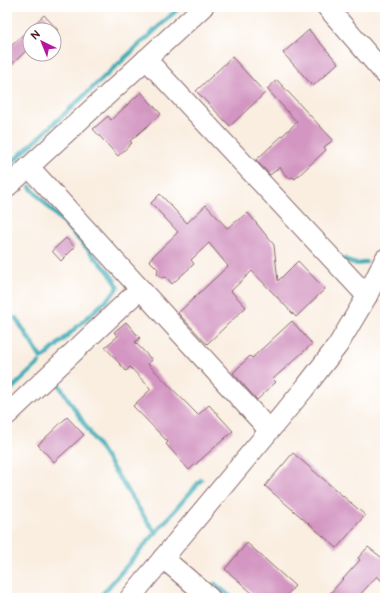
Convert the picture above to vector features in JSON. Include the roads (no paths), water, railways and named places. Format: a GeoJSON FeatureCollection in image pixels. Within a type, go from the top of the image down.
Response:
{"type":"FeatureCollection","features":[{"type":"Feature","properties":{"kind":"street"},"geometry":{"type":"LineString","coordinates":[[7,187],[203,7]]}},
{"type":"Feature","properties":{"kind":"street"},"geometry":{"type":"LineString","coordinates":[[327,7],[385,74]]}},
{"type":"Feature","properties":{"kind":"street"},"geometry":{"type":"LineString","coordinates":[[146,59],[367,296]]}},
{"type":"Feature","properties":{"kind":"street"},"geometry":{"type":"LineString","coordinates":[[29,167],[269,430]]}},
{"type":"Feature","properties":{"kind":"street"},"geometry":{"type":"LineString","coordinates":[[130,598],[304,389],[338,345],[367,296],[385,259]]}},
{"type":"Feature","properties":{"kind":"street"},"geometry":{"type":"LineString","coordinates":[[7,415],[140,289]]}},
{"type":"Feature","properties":{"kind":"street"},"geometry":{"type":"LineString","coordinates":[[163,558],[210,598]]}},
{"type":"Feature","properties":{"kind":"waterway"},"geometry":{"type":"LineString","coordinates":[[7,167],[180,7]]}},
{"type":"Feature","properties":{"kind":"waterway"},"geometry":{"type":"LineString","coordinates":[[30,187],[108,271],[118,286],[112,295],[43,358]]}},
{"type":"Feature","properties":{"kind":"waterway"},"geometry":{"type":"LineString","coordinates":[[345,259],[355,264],[366,262]]}},
{"type":"Feature","properties":{"kind":"waterway"},"geometry":{"type":"LineString","coordinates":[[7,307],[10,312]]}},
{"type":"Feature","properties":{"kind":"waterway"},"geometry":{"type":"LineString","coordinates":[[16,318],[41,358]]}},
{"type":"Feature","properties":{"kind":"waterway"},"geometry":{"type":"LineString","coordinates":[[7,393],[39,363]]}},
{"type":"Feature","properties":{"kind":"waterway"},"geometry":{"type":"LineString","coordinates":[[54,377],[156,533]]}},
{"type":"Feature","properties":{"kind":"waterway"},"geometry":{"type":"LineString","coordinates":[[99,598],[201,480]]}},
{"type":"Feature","properties":{"kind":"waterway"},"geometry":{"type":"LineString","coordinates":[[215,584],[232,598]]}}]}
